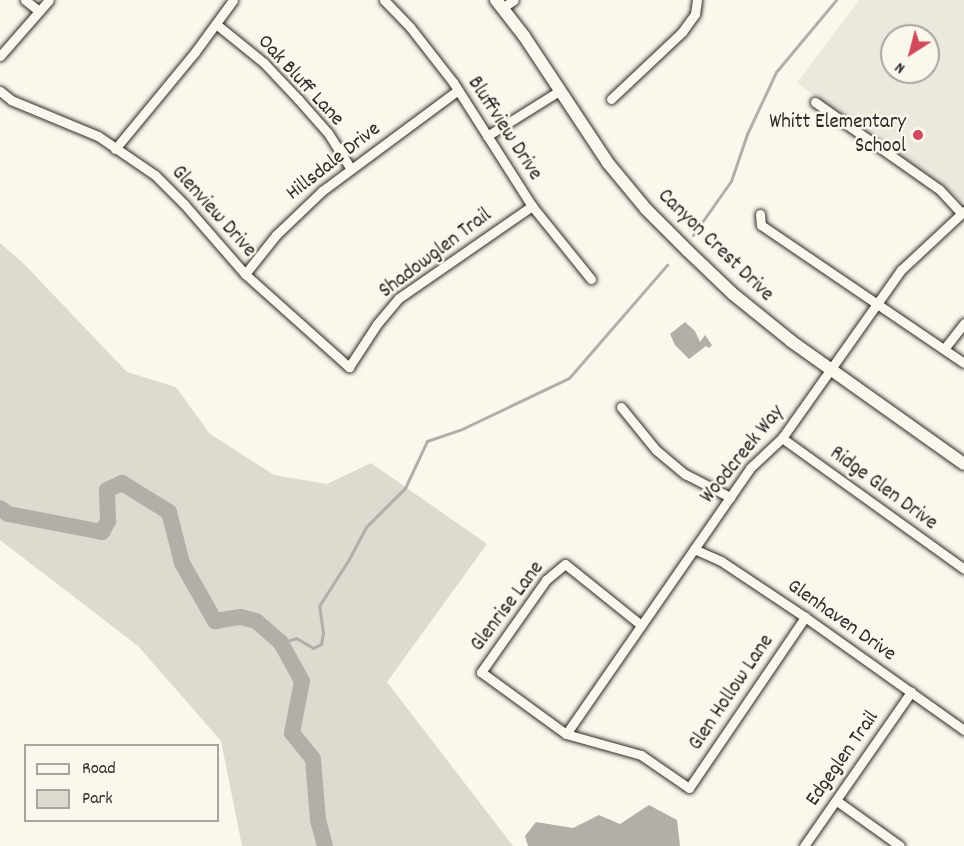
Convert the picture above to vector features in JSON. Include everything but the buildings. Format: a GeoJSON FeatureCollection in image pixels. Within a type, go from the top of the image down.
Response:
{"type":"FeatureCollection","features":[{"type":"Feature","properties":{"kind":"street"},"geometry":{"type":"LineString","coordinates":[[25,0],[39,11]]}},
{"type":"Feature","properties":{"kind":"street"},"geometry":{"type":"LineString","coordinates":[[0,56],[49,0]]}},
{"type":"Feature","properties":{"kind":"street"},"geometry":{"type":"LineString","coordinates":[[115,149],[158,99],[232,0]]}},
{"type":"Feature","properties":{"kind":"street","name":"Bluffview Drive"},"geometry":{"type":"LineString","coordinates":[[384,0],[410,27],[458,90],[532,206],[591,279]]}},
{"type":"Feature","properties":{"kind":"street"},"geometry":{"type":"LineString","coordinates":[[499,4],[514,0]]}},
{"type":"Feature","properties":{"kind":"street"},"geometry":{"type":"LineString","coordinates":[[611,99],[682,32],[695,14],[697,0]]}},
{"type":"Feature","properties":{"kind":"street","name":"Canyon Crest Drive"},"geometry":{"type":"LineString","coordinates":[[499,4],[608,163],[646,209],[733,294],[790,341],[964,464]]}},
{"type":"Feature","properties":{"kind":"street","name":"Oak Bluff Lane"},"geometry":{"type":"LineString","coordinates":[[216,24],[264,63],[291,92],[328,133],[351,169]]}},
{"type":"Feature","properties":{"kind":"street","name":"Hillsdale Drive"},"geometry":{"type":"LineString","coordinates":[[245,274],[298,212],[351,169],[458,90]]}},
{"type":"Feature","properties":{"kind":"street","name":"Glenview Drive"},"geometry":{"type":"LineString","coordinates":[[0,91],[11,100],[98,136],[155,175],[184,204],[245,274],[348,367]]}},
{"type":"Feature","properties":{"kind":"street"},"geometry":{"type":"LineString","coordinates":[[487,136],[559,91]]}},
{"type":"Feature","properties":{"kind":"street"},"geometry":{"type":"LineString","coordinates":[[815,102],[939,189],[963,212]]}},
{"type":"Feature","properties":{"kind":"street","name":"Shadowglen Trail"},"geometry":{"type":"LineString","coordinates":[[348,367],[376,324],[399,298],[532,206]]}},
{"type":"Feature","properties":{"kind":"street","name":"Woodcreek Way"},"geometry":{"type":"LineString","coordinates":[[566,734],[750,468],[782,438],[901,270],[963,212]]}},
{"type":"Feature","properties":{"kind":"street"},"geometry":{"type":"LineString","coordinates":[[760,214],[761,225],[964,363]]}},
{"type":"Feature","properties":{"kind":"street"},"geometry":{"type":"LineString","coordinates":[[944,349],[964,323]]}},
{"type":"Feature","properties":{"kind":"street"},"geometry":{"type":"LineString","coordinates":[[621,407],[657,450],[685,474],[730,497]]}},
{"type":"Feature","properties":{"kind":"street","name":"Ridge Glen Drive"},"geometry":{"type":"LineString","coordinates":[[782,438],[964,569]]}},
{"type":"Feature","properties":{"kind":"street","name":"Glenhaven Drive"},"geometry":{"type":"LineString","coordinates":[[694,549],[721,561],[805,617],[964,730]]}},
{"type":"Feature","properties":{"kind":"street","name":"Glenrise Lane"},"geometry":{"type":"LineString","coordinates":[[566,734],[481,672],[546,580],[565,564],[641,625]]}},
{"type":"Feature","properties":{"kind":"street","name":"Glen Hollow Lane"},"geometry":{"type":"LineString","coordinates":[[566,734],[641,756],[689,788],[805,617]]}},
{"type":"Feature","properties":{"kind":"street","name":"Edgeglen Trail"},"geometry":{"type":"LineString","coordinates":[[804,846],[911,692]]}},
{"type":"Feature","properties":{"kind":"street"},"geometry":{"type":"LineString","coordinates":[[837,801],[900,846]]}},
{"type":"Feature","properties":{"kind":"shaded area","name":"Whitt Elementary School"},"geometry":{"type":"Polygon","coordinates":[[[859,0],[964,0],[964,201],[962,202],[945,187],[797,83],[859,0]]]}},
{"type":"Feature","properties":{"kind":"shaded area"},"geometry":{"type":"Polygon","coordinates":[[[685,322],[695,331],[700,342],[705,335],[712,345],[709,348],[706,346],[689,359],[675,345],[670,334],[685,322]]]}},
{"type":"Feature","properties":{"kind":"shaded area"},"geometry":{"type":"Polygon","coordinates":[[[649,805],[677,820],[680,846],[528,846],[525,836],[536,822],[573,828],[599,815],[620,824],[649,805]]]}},
{"type":"Feature","properties":{"kind":"green space"},"geometry":{"type":"Polygon","coordinates":[[[0,243],[23,263],[127,372],[176,387],[210,434],[274,475],[327,484],[371,463],[487,544],[387,682],[513,846],[242,846],[221,741],[138,646],[0,540],[0,243]]]}},
{"type":"Feature","properties":{"kind":"waterway"},"geometry":{"type":"LineString","coordinates":[[693,235],[731,181],[747,134],[776,72],[836,0]]}},
{"type":"Feature","properties":{"kind":"waterway"},"geometry":{"type":"LineString","coordinates":[[281,643],[296,638],[313,648],[321,644],[323,633],[319,606],[366,527],[405,488],[427,441],[464,428],[569,378],[667,265]]}},
{"type":"Feature","properties":{"kind":"waterway"},"geometry":{"type":"LineString","coordinates":[[0,508],[8,514],[102,532],[108,521],[107,490],[122,483],[169,512],[182,563],[215,621],[241,617],[256,621],[281,643],[302,681],[292,733],[313,759],[318,820],[325,846]]}},
{"type":"Feature","properties":{"kind":"place","name":"Whitt Elementary School"},"geometry":{"type":"Point","coordinates":[918,135]}}]}
